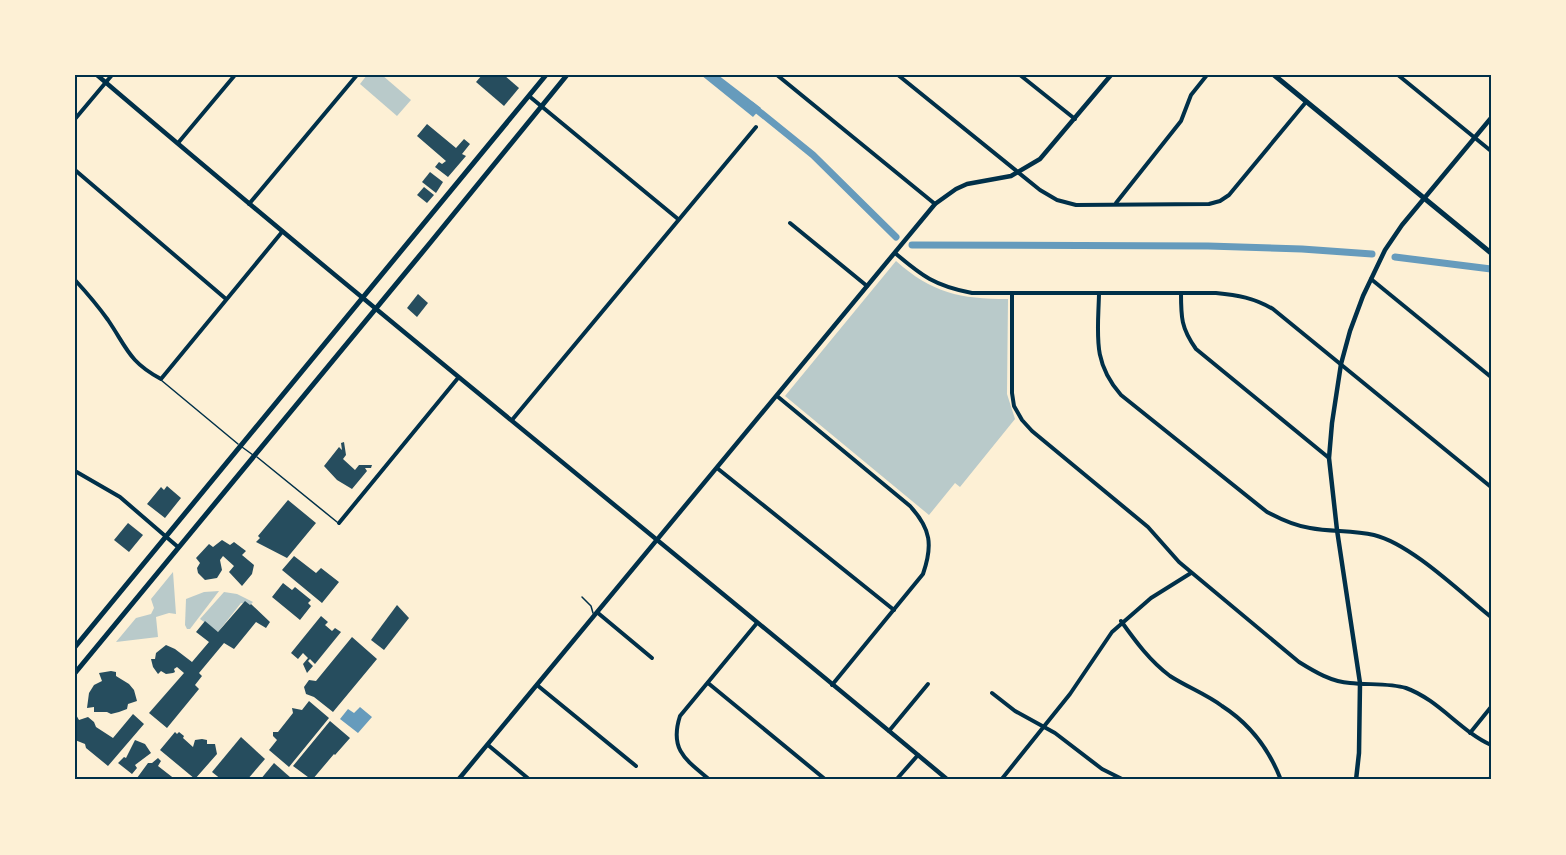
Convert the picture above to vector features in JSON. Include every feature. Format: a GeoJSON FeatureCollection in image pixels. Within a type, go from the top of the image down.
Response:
{"type":"FeatureCollection","features":[{"type":"Feature","properties":{"kind":"main road"},"geometry":{"type":"LineString","coordinates":[[75,647],[546,75]]}},
{"type":"Feature","properties":{"kind":"main road"},"geometry":{"type":"LineString","coordinates":[[75,673],[567,75]]}},
{"type":"Feature","properties":{"kind":"main road"},"geometry":{"type":"LineString","coordinates":[[1274,75],[1491,253]]}},
{"type":"Feature","properties":{"kind":"street"},"geometry":{"type":"LineString","coordinates":[[97,75],[375,310],[512,420],[948,780]]}},
{"type":"Feature","properties":{"kind":"street"},"geometry":{"type":"LineString","coordinates":[[75,119],[112,75]]}},
{"type":"Feature","properties":{"kind":"street"},"geometry":{"type":"LineString","coordinates":[[178,143],[235,75]]}},
{"type":"Feature","properties":{"kind":"street"},"geometry":{"type":"LineString","coordinates":[[249,204],[357,75]]}},
{"type":"Feature","properties":{"kind":"street"},"geometry":{"type":"LineString","coordinates":[[777,75],[935,204]]}},
{"type":"Feature","properties":{"kind":"street"},"geometry":{"type":"LineString","coordinates":[[898,75],[1040,190],[1057,200],[1076,204],[1209,204],[1220,201],[1228,195],[1306,102]]}},
{"type":"Feature","properties":{"kind":"street"},"geometry":{"type":"LineString","coordinates":[[1020,75],[1075,119]]}},
{"type":"Feature","properties":{"kind":"street"},"geometry":{"type":"LineString","coordinates":[[459,780],[935,204],[967,184],[1006,178],[1040,159],[1111,75]]}},
{"type":"Feature","properties":{"kind":"street"},"geometry":{"type":"LineString","coordinates":[[1116,204],[1181,121],[1191,96],[1207,75]]}},
{"type":"Feature","properties":{"kind":"street"},"geometry":{"type":"LineString","coordinates":[[1398,75],[1491,151]]}},
{"type":"Feature","properties":{"kind":"street"},"geometry":{"type":"LineString","coordinates":[[529,96],[678,219]]}},
{"type":"Feature","properties":{"kind":"street"},"geometry":{"type":"LineString","coordinates":[[1356,780],[1359,753],[1360,683],[1337,530],[1329,458],[1341,364],[1350,331],[1385,250],[1402,225],[1491,118]]}},
{"type":"Feature","properties":{"kind":"street"},"geometry":{"type":"LineString","coordinates":[[512,420],[756,127]]}},
{"type":"Feature","properties":{"kind":"street"},"geometry":{"type":"LineString","coordinates":[[75,170],[226,299]]}},
{"type":"Feature","properties":{"kind":"street"},"geometry":{"type":"LineString","coordinates":[[790,223],[867,286]]}},
{"type":"Feature","properties":{"kind":"street"},"geometry":{"type":"LineString","coordinates":[[75,280],[96,302],[131,358],[161,380],[282,232]]}},
{"type":"Feature","properties":{"kind":"street"},"geometry":{"type":"LineString","coordinates":[[895,253],[920,274],[940,285],[972,293],[1181,293],[1240,295],[1257,300],[1273,309],[1491,488]]}},
{"type":"Feature","properties":{"kind":"street"},"geometry":{"type":"LineString","coordinates":[[1371,279],[1491,377]]}},
{"type":"Feature","properties":{"kind":"street"},"geometry":{"type":"LineString","coordinates":[[1012,293],[1012,393],[1014,406],[1032,431],[1148,527],[1174,557],[1299,662],[1316,673],[1348,683],[1405,688],[1439,707],[1470,733],[1491,745]]}},
{"type":"Feature","properties":{"kind":"street"},"geometry":{"type":"LineString","coordinates":[[1181,293],[1181,321],[1187,336],[1196,348],[1329,458]]}},
{"type":"Feature","properties":{"kind":"street"},"geometry":{"type":"LineString","coordinates":[[1099,294],[1098,352],[1102,368],[1121,395],[1267,512],[1286,522],[1309,528],[1374,535],[1393,542],[1409,550],[1491,617]]}},
{"type":"Feature","properties":{"kind":"street"},"geometry":{"type":"LineString","coordinates":[[339,523],[458,378]]}},
{"type":"Feature","properties":{"kind":"street"},"geometry":{"type":"LineString","coordinates":[[777,396],[910,506],[920,517],[929,539],[929,556],[924,574],[832,685]]}},
{"type":"Feature","properties":{"kind":"street"},"geometry":{"type":"LineString","coordinates":[[717,468],[894,610]]}},
{"type":"Feature","properties":{"kind":"street"},"geometry":{"type":"LineString","coordinates":[[75,471],[120,497],[178,547]]}},
{"type":"Feature","properties":{"kind":"street"},"geometry":{"type":"LineString","coordinates":[[1001,780],[1070,694],[1121,621],[1191,572]]}},
{"type":"Feature","properties":{"kind":"street"},"geometry":{"type":"LineString","coordinates":[[596,615],[652,658]]}},
{"type":"Feature","properties":{"kind":"street"},"geometry":{"type":"LineString","coordinates":[[1121,621],[1142,650],[1162,669],[1221,705],[1253,732],[1270,756],[1281,780]]}},
{"type":"Feature","properties":{"kind":"street"},"geometry":{"type":"LineString","coordinates":[[710,780],[686,760],[679,749],[676,729],[680,716],[757,623]]}},
{"type":"Feature","properties":{"kind":"street"},"geometry":{"type":"LineString","coordinates":[[708,683],[826,780]]}},
{"type":"Feature","properties":{"kind":"street"},"geometry":{"type":"LineString","coordinates":[[889,731],[928,684]]}},
{"type":"Feature","properties":{"kind":"street"},"geometry":{"type":"LineString","coordinates":[[537,685],[636,766]]}},
{"type":"Feature","properties":{"kind":"street"},"geometry":{"type":"LineString","coordinates":[[992,693],[1016,711],[1044,726],[1102,770],[1124,780]]}},
{"type":"Feature","properties":{"kind":"street"},"geometry":{"type":"LineString","coordinates":[[1470,733],[1491,707]]}},
{"type":"Feature","properties":{"kind":"street"},"geometry":{"type":"LineString","coordinates":[[488,745],[530,780]]}},
{"type":"Feature","properties":{"kind":"street"},"geometry":{"type":"LineString","coordinates":[[896,780],[918,755]]}},
{"type":"Feature","properties":{"kind":"lane"},"geometry":{"type":"LineString","coordinates":[[161,380],[240,446],[339,523]]}},
{"type":"Feature","properties":{"kind":"lane"},"geometry":{"type":"LineString","coordinates":[[582,597],[596,615]]}},
{"type":"Feature","properties":{"kind":"shaded area"},"geometry":{"type":"Polygon","coordinates":[[[367,75],[382,75],[411,100],[397,116],[360,84],[367,75]]]}},
{"type":"Feature","properties":{"kind":"shaded area"},"geometry":{"type":"Polygon","coordinates":[[[896,261],[922,280],[948,292],[975,298],[1008,299],[1007,394],[1015,419],[960,487],[955,483],[929,515],[785,396],[896,261]]]}},
{"type":"Feature","properties":{"kind":"shaded area"},"geometry":{"type":"Polygon","coordinates":[[[173,572],[176,614],[169,613],[156,617],[158,637],[116,642],[136,618],[151,614],[154,608],[151,599],[173,572]]]}},
{"type":"Feature","properties":{"kind":"shaded area"},"geometry":{"type":"Polygon","coordinates":[[[219,591],[190,629],[187,629],[185,625],[186,599],[204,592],[219,591]]]}},
{"type":"Feature","properties":{"kind":"shaded area"},"geometry":{"type":"Polygon","coordinates":[[[224,592],[237,594],[253,602],[250,605],[241,603],[218,632],[200,619],[224,592]]]}},
{"type":"Feature","properties":{"kind":"water"},"geometry":{"type":"Polygon","coordinates":[[[701,75],[718,75],[761,108],[753,117],[701,75]]]}},
{"type":"Feature","properties":{"kind":"water"},"geometry":{"type":"Polygon","coordinates":[[[360,707],[372,717],[358,733],[340,719],[348,709],[354,713],[360,707]]]}},
{"type":"Feature","properties":{"kind":"building"},"geometry":{"type":"Polygon","coordinates":[[[482,75],[504,75],[519,88],[504,106],[476,82],[482,75]]]}},
{"type":"Feature","properties":{"kind":"building"},"geometry":{"type":"Polygon","coordinates":[[[427,124],[456,148],[464,139],[470,144],[462,154],[466,156],[448,177],[435,167],[439,162],[442,164],[446,161],[417,136],[427,124]]]}},
{"type":"Feature","properties":{"kind":"building"},"geometry":{"type":"Polygon","coordinates":[[[430,172],[443,182],[436,193],[422,182],[430,172]]]}},
{"type":"Feature","properties":{"kind":"building"},"geometry":{"type":"Polygon","coordinates":[[[424,187],[434,195],[427,203],[417,195],[424,187]]]}},
{"type":"Feature","properties":{"kind":"building"},"geometry":{"type":"Polygon","coordinates":[[[418,294],[428,303],[417,317],[407,308],[418,294]]]}},
{"type":"Feature","properties":{"kind":"building"},"geometry":{"type":"Polygon","coordinates":[[[344,442],[346,455],[343,459],[355,470],[359,465],[372,465],[371,468],[365,468],[367,471],[352,489],[337,480],[324,466],[339,447],[342,450],[341,443],[344,442]]]}},
{"type":"Feature","properties":{"kind":"building"},"geometry":{"type":"Polygon","coordinates":[[[167,486],[181,498],[165,518],[147,504],[161,487],[164,490],[167,486]]]}},
{"type":"Feature","properties":{"kind":"building"},"geometry":{"type":"Polygon","coordinates":[[[288,500],[316,523],[287,558],[256,542],[260,538],[258,536],[288,500]]]}},
{"type":"Feature","properties":{"kind":"building"},"geometry":{"type":"Polygon","coordinates":[[[128,523],[143,535],[129,552],[114,540],[128,523]]]}},
{"type":"Feature","properties":{"kind":"building"},"geometry":{"type":"Polygon","coordinates":[[[222,540],[230,545],[234,542],[246,551],[242,555],[254,565],[252,574],[242,586],[229,572],[234,566],[223,556],[220,560],[222,570],[217,578],[205,580],[198,573],[197,568],[200,563],[196,558],[209,544],[213,547],[222,540]]]}},
{"type":"Feature","properties":{"kind":"building"},"geometry":{"type":"Polygon","coordinates":[[[294,556],[316,573],[321,568],[339,582],[322,603],[282,570],[294,556]]]}},
{"type":"Feature","properties":{"kind":"building"},"geometry":{"type":"Polygon","coordinates":[[[283,583],[292,590],[295,587],[311,600],[308,603],[311,606],[300,620],[272,597],[283,583]]]}},
{"type":"Feature","properties":{"kind":"building"},"geometry":{"type":"Polygon","coordinates":[[[245,601],[270,622],[266,628],[256,622],[234,649],[224,643],[199,673],[202,676],[195,685],[199,689],[167,728],[149,713],[184,673],[177,667],[173,673],[166,674],[161,671],[158,674],[151,659],[155,659],[156,653],[166,645],[192,662],[209,642],[196,632],[205,621],[218,632],[245,601]]]}},
{"type":"Feature","properties":{"kind":"building"},"geometry":{"type":"Polygon","coordinates":[[[397,605],[409,618],[384,650],[371,640],[397,605]]]}},
{"type":"Feature","properties":{"kind":"building"},"geometry":{"type":"Polygon","coordinates":[[[321,616],[328,622],[325,625],[332,631],[335,628],[341,632],[315,664],[310,659],[308,661],[313,666],[307,673],[303,664],[308,658],[303,653],[298,659],[291,653],[321,616]]]}},
{"type":"Feature","properties":{"kind":"building"},"geometry":{"type":"Polygon","coordinates":[[[352,637],[377,659],[333,712],[314,697],[306,694],[304,687],[309,680],[316,681],[352,637]]]}},
{"type":"Feature","properties":{"kind":"building"},"geometry":{"type":"Polygon","coordinates":[[[116,672],[116,676],[129,684],[134,690],[137,701],[128,704],[127,709],[119,712],[111,714],[94,712],[94,707],[87,708],[89,693],[94,685],[102,681],[99,673],[116,672]]]}},
{"type":"Feature","properties":{"kind":"building"},"geometry":{"type":"Polygon","coordinates":[[[309,701],[329,718],[289,767],[269,750],[277,740],[273,732],[278,732],[293,713],[292,708],[302,710],[309,701]]]}},
{"type":"Feature","properties":{"kind":"building"},"geometry":{"type":"Polygon","coordinates":[[[75,713],[79,720],[88,717],[96,727],[113,738],[133,714],[144,724],[108,766],[86,748],[85,744],[75,740],[75,713]]]}},
{"type":"Feature","properties":{"kind":"building"},"geometry":{"type":"Polygon","coordinates":[[[330,721],[350,738],[312,780],[293,766],[330,721]]]}},
{"type":"Feature","properties":{"kind":"building"},"geometry":{"type":"Polygon","coordinates":[[[175,732],[184,736],[183,738],[193,747],[195,740],[202,739],[207,740],[207,744],[215,744],[217,754],[195,779],[160,750],[175,732]]]}},
{"type":"Feature","properties":{"kind":"building"},"geometry":{"type":"Polygon","coordinates":[[[241,737],[265,759],[247,780],[222,780],[212,772],[241,737]]]}},
{"type":"Feature","properties":{"kind":"building"},"geometry":{"type":"Polygon","coordinates":[[[135,740],[145,744],[151,753],[135,765],[137,768],[132,774],[118,763],[124,757],[126,758],[135,740]]]}},
{"type":"Feature","properties":{"kind":"building"},"geometry":{"type":"Polygon","coordinates":[[[158,758],[161,761],[158,766],[176,780],[139,780],[137,778],[148,763],[158,758]]]}},
{"type":"Feature","properties":{"kind":"building"},"geometry":{"type":"Polygon","coordinates":[[[274,763],[291,778],[289,780],[260,780],[274,763]]]}},
{"type":"Feature","properties":{"kind":"waterway"},"geometry":{"type":"LineString","coordinates":[[751,105],[813,155],[896,237]]}},
{"type":"Feature","properties":{"kind":"waterway"},"geometry":{"type":"LineString","coordinates":[[912,245],[1208,246],[1372,254]]}},
{"type":"Feature","properties":{"kind":"waterway"},"geometry":{"type":"LineString","coordinates":[[1395,257],[1491,269]]}}]}
